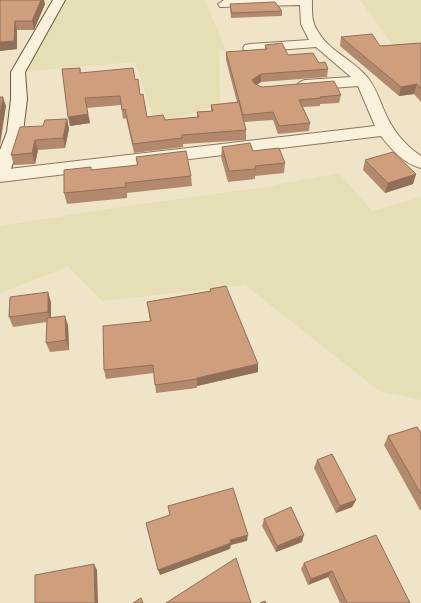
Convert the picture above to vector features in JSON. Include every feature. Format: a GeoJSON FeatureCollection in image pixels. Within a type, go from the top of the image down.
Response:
{"type":"FeatureCollection","features":[{"type":"Feature","properties":{"kind":"street"},"geometry":{"type":"LineString","coordinates":[[60,0],[18,72],[18,99],[15,132],[0,176],[386,130]]}},
{"type":"Feature","properties":{"kind":"street"},"geometry":{"type":"LineString","coordinates":[[224,4],[306,0],[305,18],[310,32],[318,43],[345,64],[362,80],[368,90],[377,114],[393,140],[405,152],[421,163]]}},
{"type":"Feature","properties":{"kind":"street"},"geometry":{"type":"LineString","coordinates":[[250,48],[318,43]]}},
{"type":"Feature","properties":{"kind":"street"},"geometry":{"type":"LineString","coordinates":[[292,86],[362,80]]}},
{"type":"Feature","properties":{"kind":"shaded area"},"geometry":{"type":"Polygon","coordinates":[[[59,0],[205,0],[226,51],[219,51],[220,105],[155,123],[135,62],[18,72],[59,0]]]}},
{"type":"Feature","properties":{"kind":"shaded area"},"geometry":{"type":"Polygon","coordinates":[[[360,0],[421,0],[421,48],[396,49],[360,0]]]}},
{"type":"Feature","properties":{"kind":"shaded area"},"geometry":{"type":"Polygon","coordinates":[[[339,173],[372,211],[421,197],[421,400],[379,391],[245,285],[102,301],[68,267],[0,293],[0,226],[114,208],[265,187],[339,173]]]}},
{"type":"Feature","properties":{"kind":"building"},"geometry":{"type":"Polygon","coordinates":[[[0,0],[41,0],[32,21],[15,21],[14,41],[0,42],[0,0]]]}},
{"type":"Feature","properties":{"kind":"building"},"geometry":{"type":"Polygon","coordinates":[[[275,2],[282,11],[232,13],[230,4],[275,2]]]}},
{"type":"Feature","properties":{"kind":"building"},"geometry":{"type":"Polygon","coordinates":[[[372,34],[380,46],[421,43],[421,89],[417,84],[401,87],[341,37],[372,34]]]}},
{"type":"Feature","properties":{"kind":"building"},"geometry":{"type":"Polygon","coordinates":[[[282,43],[288,55],[313,53],[319,63],[325,62],[328,69],[261,74],[252,80],[255,84],[262,87],[334,81],[341,95],[299,100],[310,123],[279,126],[273,112],[243,115],[226,52],[267,49],[265,45],[282,43]]]}},
{"type":"Feature","properties":{"kind":"building"},"geometry":{"type":"Polygon","coordinates":[[[80,68],[80,73],[133,68],[135,80],[138,79],[140,95],[143,94],[147,117],[163,115],[165,120],[199,117],[197,112],[213,111],[211,105],[239,102],[246,130],[182,135],[182,138],[133,144],[125,109],[122,110],[120,96],[85,98],[88,114],[68,117],[62,69],[80,68]]]}},
{"type":"Feature","properties":{"kind":"building"},"geometry":{"type":"Polygon","coordinates":[[[0,97],[3,97],[0,115],[0,97]]]}},
{"type":"Feature","properties":{"kind":"building"},"geometry":{"type":"Polygon","coordinates":[[[67,119],[63,138],[35,140],[32,153],[11,155],[20,127],[43,126],[45,120],[67,119]]]}},
{"type":"Feature","properties":{"kind":"building"},"geometry":{"type":"Polygon","coordinates":[[[250,143],[253,151],[279,148],[285,163],[255,166],[256,169],[229,171],[222,147],[250,143]]]}},
{"type":"Feature","properties":{"kind":"building"},"geometry":{"type":"Polygon","coordinates":[[[186,151],[191,176],[125,183],[126,187],[64,193],[64,170],[91,167],[91,170],[138,165],[136,157],[186,151]]]}},
{"type":"Feature","properties":{"kind":"building"},"geometry":{"type":"Polygon","coordinates":[[[393,152],[416,174],[388,183],[365,160],[393,152]]]}},
{"type":"Feature","properties":{"kind":"building"},"geometry":{"type":"Polygon","coordinates":[[[226,286],[258,364],[197,379],[155,385],[153,365],[104,370],[103,326],[151,321],[147,302],[211,291],[210,289],[226,286]]]}},
{"type":"Feature","properties":{"kind":"building"},"geometry":{"type":"Polygon","coordinates":[[[48,292],[48,312],[9,317],[10,297],[48,292]]]}},
{"type":"Feature","properties":{"kind":"building"},"geometry":{"type":"Polygon","coordinates":[[[65,316],[66,340],[46,343],[47,318],[65,316]]]}},
{"type":"Feature","properties":{"kind":"building"},"geometry":{"type":"Polygon","coordinates":[[[417,427],[421,433],[421,494],[388,436],[417,427]]]}},
{"type":"Feature","properties":{"kind":"building"},"geometry":{"type":"Polygon","coordinates":[[[332,454],[356,500],[340,506],[317,460],[332,454]]]}},
{"type":"Feature","properties":{"kind":"building"},"geometry":{"type":"Polygon","coordinates":[[[233,488],[248,535],[230,540],[231,543],[158,570],[146,523],[170,515],[168,506],[233,488]]]}},
{"type":"Feature","properties":{"kind":"building"},"geometry":{"type":"Polygon","coordinates":[[[291,507],[304,535],[277,546],[264,519],[291,507]]]}},
{"type":"Feature","properties":{"kind":"building"},"geometry":{"type":"Polygon","coordinates":[[[376,535],[410,603],[347,603],[332,571],[311,579],[304,563],[376,535]]]}},
{"type":"Feature","properties":{"kind":"building"},"geometry":{"type":"Polygon","coordinates":[[[236,558],[251,603],[166,603],[236,558]]]}},
{"type":"Feature","properties":{"kind":"building"},"geometry":{"type":"Polygon","coordinates":[[[94,564],[95,603],[35,603],[35,575],[94,564]]]}},
{"type":"Feature","properties":{"kind":"building"},"geometry":{"type":"Polygon","coordinates":[[[141,598],[143,603],[133,603],[141,598]]]}}]}
